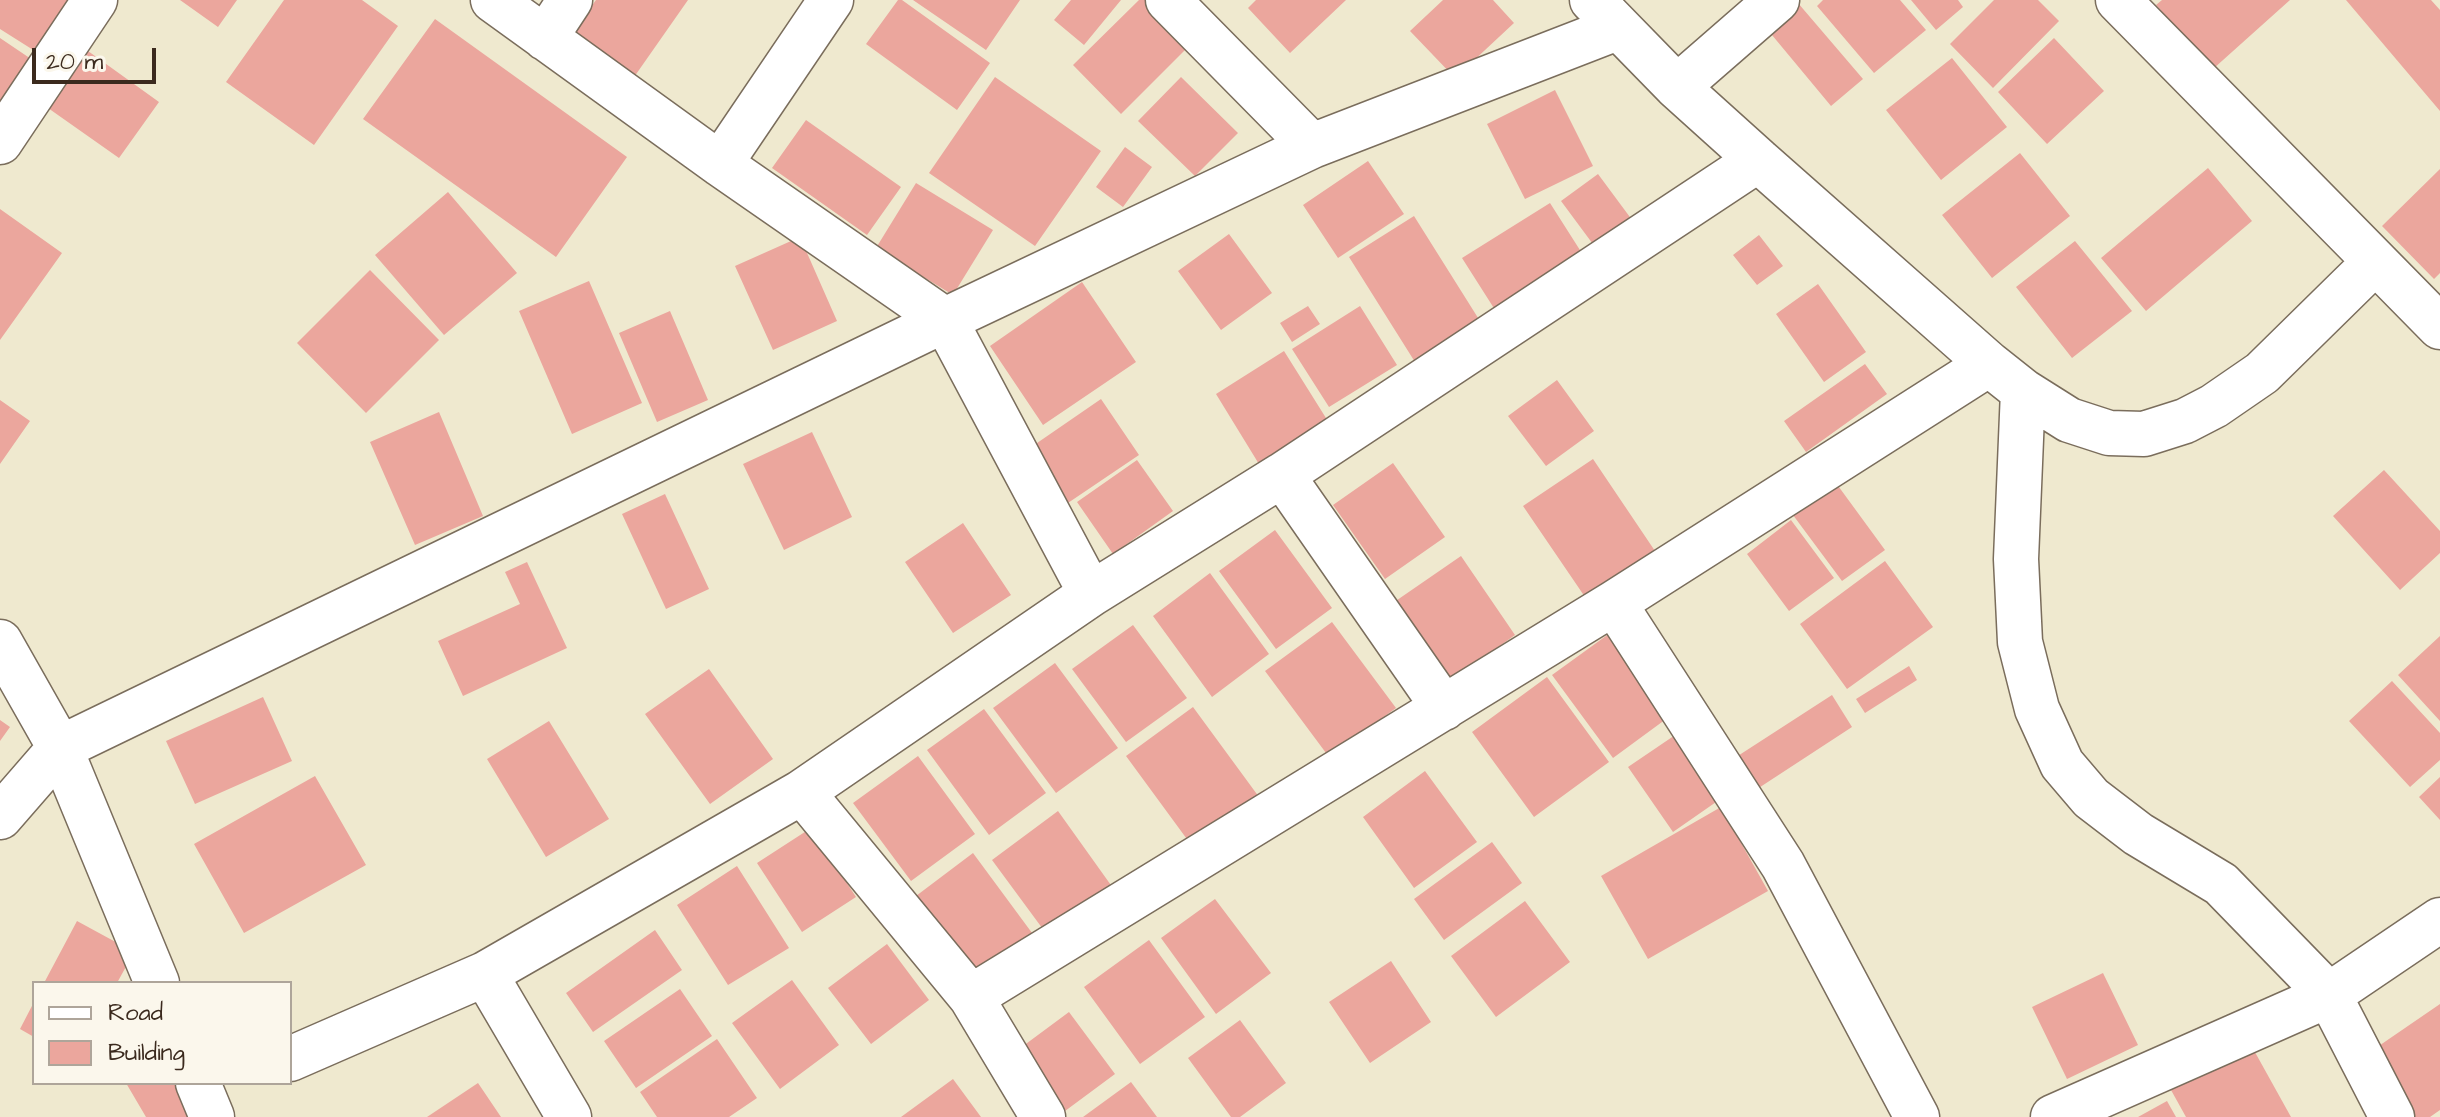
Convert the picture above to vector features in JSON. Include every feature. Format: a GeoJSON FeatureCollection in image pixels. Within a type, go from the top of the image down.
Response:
{"type":"FeatureCollection","features":[{"type":"Feature","properties":{"kind":"street"},"geometry":{"type":"LineString","coordinates":[[0,142],[95,0]]}},
{"type":"Feature","properties":{"kind":"street"},"geometry":{"type":"LineString","coordinates":[[493,0],[720,164],[945,320],[1091,594]]}},
{"type":"Feature","properties":{"kind":"street"},"geometry":{"type":"LineString","coordinates":[[545,38],[570,0]]}},
{"type":"Feature","properties":{"kind":"street"},"geometry":{"type":"LineString","coordinates":[[720,164],[831,0]]}},
{"type":"Feature","properties":{"kind":"street"},"geometry":{"type":"LineString","coordinates":[[1168,0],[1312,146]]}},
{"type":"Feature","properties":{"kind":"street"},"geometry":{"type":"LineString","coordinates":[[1677,87],[1777,0]]}},
{"type":"Feature","properties":{"kind":"street"},"geometry":{"type":"LineString","coordinates":[[2118,0],[2440,327]]}},
{"type":"Feature","properties":{"kind":"street"},"geometry":{"type":"LineString","coordinates":[[0,817],[60,748],[945,320],[1312,146],[1605,14],[1677,87],[1989,364],[2023,391],[2069,420],[2109,433],[2144,434],[2185,421],[2214,406],[2262,373],[2374,263]]}},
{"type":"Feature","properties":{"kind":"street"},"geometry":{"type":"LineString","coordinates":[[292,1058],[485,974],[802,792],[1091,594],[1282,475],[1758,160]]}},
{"type":"Feature","properties":{"kind":"street"},"geometry":{"type":"LineString","coordinates":[[971,997],[1614,603],[1989,364]]}},
{"type":"Feature","properties":{"kind":"street"},"geometry":{"type":"LineString","coordinates":[[2023,391],[2016,559],[2020,642],[2037,709],[2062,764],[2091,798],[2138,834],[2221,884],[2329,995],[2392,1117]]}},
{"type":"Feature","properties":{"kind":"street"},"geometry":{"type":"LineString","coordinates":[[1282,475],[1444,708]]}},
{"type":"Feature","properties":{"kind":"street"},"geometry":{"type":"LineString","coordinates":[[1614,603],[1783,865],[1917,1117]]}},
{"type":"Feature","properties":{"kind":"street"},"geometry":{"type":"LineString","coordinates":[[0,642],[60,748],[156,981]]}},
{"type":"Feature","properties":{"kind":"street"},"geometry":{"type":"LineString","coordinates":[[802,792],[971,997],[1043,1117]]}},
{"type":"Feature","properties":{"kind":"street"},"geometry":{"type":"LineString","coordinates":[[2053,1117],[2329,995],[2440,920]]}},
{"type":"Feature","properties":{"kind":"street"},"geometry":{"type":"LineString","coordinates":[[485,974],[569,1117]]}},
{"type":"Feature","properties":{"kind":"building"},"geometry":{"type":"Polygon","coordinates":[[[0,0],[69,0],[38,53],[0,29],[0,0]]]}},
{"type":"Feature","properties":{"kind":"building"},"geometry":{"type":"Polygon","coordinates":[[[180,0],[237,0],[218,27],[180,0]]]}},
{"type":"Feature","properties":{"kind":"building"},"geometry":{"type":"Polygon","coordinates":[[[284,0],[362,0],[398,26],[314,145],[226,82],[284,0]]]}},
{"type":"Feature","properties":{"kind":"building"},"geometry":{"type":"Polygon","coordinates":[[[596,0],[688,0],[632,80],[570,36],[596,0]]]}},
{"type":"Feature","properties":{"kind":"building"},"geometry":{"type":"Polygon","coordinates":[[[898,0],[990,63],[957,110],[866,44],[898,0]]]}},
{"type":"Feature","properties":{"kind":"building"},"geometry":{"type":"Polygon","coordinates":[[[913,0],[1020,0],[986,50],[913,0]]]}},
{"type":"Feature","properties":{"kind":"building"},"geometry":{"type":"Polygon","coordinates":[[[1071,0],[1121,0],[1084,45],[1054,20],[1071,0]]]}},
{"type":"Feature","properties":{"kind":"building"},"geometry":{"type":"Polygon","coordinates":[[[1139,0],[1150,0],[1192,43],[1121,114],[1073,65],[1139,0]]]}},
{"type":"Feature","properties":{"kind":"building"},"geometry":{"type":"Polygon","coordinates":[[[1256,0],[1346,0],[1290,53],[1248,8],[1256,0]]]}},
{"type":"Feature","properties":{"kind":"building"},"geometry":{"type":"Polygon","coordinates":[[[1443,0],[1493,0],[1514,23],[1455,78],[1410,31],[1443,0]]]}},
{"type":"Feature","properties":{"kind":"building"},"geometry":{"type":"Polygon","coordinates":[[[1823,0],[1900,0],[1926,30],[1874,73],[1817,6],[1823,0]]]}},
{"type":"Feature","properties":{"kind":"building"},"geometry":{"type":"Polygon","coordinates":[[[1911,0],[1958,0],[1963,7],[1936,30],[1911,0]]]}},
{"type":"Feature","properties":{"kind":"building"},"geometry":{"type":"Polygon","coordinates":[[[1994,0],[2038,0],[2059,21],[1993,88],[1950,44],[1994,0]]]}},
{"type":"Feature","properties":{"kind":"building"},"geometry":{"type":"Polygon","coordinates":[[[2162,0],[2290,0],[2213,69],[2156,5],[2162,0]]]}},
{"type":"Feature","properties":{"kind":"building"},"geometry":{"type":"Polygon","coordinates":[[[2346,0],[2431,0],[2440,10],[2440,111],[2346,0]]]}},
{"type":"Feature","properties":{"kind":"building"},"geometry":{"type":"Polygon","coordinates":[[[1798,3],[1863,79],[1831,106],[1767,29],[1798,3]]]}},
{"type":"Feature","properties":{"kind":"building"},"geometry":{"type":"Polygon","coordinates":[[[435,19],[627,157],[556,257],[363,119],[435,19]]]}},
{"type":"Feature","properties":{"kind":"building"},"geometry":{"type":"Polygon","coordinates":[[[0,38],[37,63],[0,105],[0,38]]]}},
{"type":"Feature","properties":{"kind":"building"},"geometry":{"type":"Polygon","coordinates":[[[2054,38],[2104,91],[2047,144],[1998,92],[2054,38]]]}},
{"type":"Feature","properties":{"kind":"building"},"geometry":{"type":"Polygon","coordinates":[[[88,51],[159,102],[119,158],[48,108],[88,51]]]}},
{"type":"Feature","properties":{"kind":"building"},"geometry":{"type":"Polygon","coordinates":[[[1952,58],[2007,127],[1941,180],[1886,110],[1952,58]]]}},
{"type":"Feature","properties":{"kind":"building"},"geometry":{"type":"Polygon","coordinates":[[[995,77],[1101,151],[1035,246],[929,173],[995,77]]]}},
{"type":"Feature","properties":{"kind":"building"},"geometry":{"type":"Polygon","coordinates":[[[1181,77],[1238,133],[1195,176],[1138,121],[1181,77]]]}},
{"type":"Feature","properties":{"kind":"building"},"geometry":{"type":"Polygon","coordinates":[[[1555,90],[1593,166],[1525,199],[1487,124],[1555,90]]]}},
{"type":"Feature","properties":{"kind":"building"},"geometry":{"type":"Polygon","coordinates":[[[806,120],[901,187],[867,235],[772,168],[806,120]]]}},
{"type":"Feature","properties":{"kind":"building"},"geometry":{"type":"Polygon","coordinates":[[[1125,147],[1152,167],[1123,207],[1096,187],[1125,147]]]}},
{"type":"Feature","properties":{"kind":"building"},"geometry":{"type":"Polygon","coordinates":[[[2020,153],[2070,216],[1992,278],[1942,215],[2020,153]]]}},
{"type":"Feature","properties":{"kind":"building"},"geometry":{"type":"Polygon","coordinates":[[[1368,161],[1404,214],[1338,258],[1303,205],[1368,161]]]}},
{"type":"Feature","properties":{"kind":"building"},"geometry":{"type":"Polygon","coordinates":[[[2208,168],[2252,221],[2146,311],[2101,258],[2208,168]]]}},
{"type":"Feature","properties":{"kind":"building"},"geometry":{"type":"Polygon","coordinates":[[[2440,169],[2440,273],[2434,279],[2382,226],[2440,169]]]}},
{"type":"Feature","properties":{"kind":"building"},"geometry":{"type":"Polygon","coordinates":[[[1598,174],[1638,228],[1601,255],[1561,201],[1598,174]]]}},
{"type":"Feature","properties":{"kind":"building"},"geometry":{"type":"Polygon","coordinates":[[[916,183],[993,230],[953,295],[876,248],[916,183]]]}},
{"type":"Feature","properties":{"kind":"building"},"geometry":{"type":"Polygon","coordinates":[[[448,192],[517,273],[444,335],[375,255],[448,192]]]}},
{"type":"Feature","properties":{"kind":"building"},"geometry":{"type":"Polygon","coordinates":[[[1550,203],[1585,258],[1497,313],[1462,258],[1550,203]]]}},
{"type":"Feature","properties":{"kind":"building"},"geometry":{"type":"Polygon","coordinates":[[[0,209],[62,253],[0,340],[0,209]]]}},
{"type":"Feature","properties":{"kind":"building"},"geometry":{"type":"Polygon","coordinates":[[[1414,216],[1485,329],[1420,370],[1349,257],[1414,216]]]}},
{"type":"Feature","properties":{"kind":"building"},"geometry":{"type":"Polygon","coordinates":[[[1229,234],[1272,293],[1221,330],[1178,271],[1229,234]]]}},
{"type":"Feature","properties":{"kind":"building"},"geometry":{"type":"Polygon","coordinates":[[[1759,235],[1783,266],[1757,285],[1733,255],[1759,235]]]}},
{"type":"Feature","properties":{"kind":"building"},"geometry":{"type":"Polygon","coordinates":[[[800,237],[837,321],[773,350],[735,266],[800,237]]]}},
{"type":"Feature","properties":{"kind":"building"},"geometry":{"type":"Polygon","coordinates":[[[2075,241],[2132,311],[2072,358],[2016,287],[2075,241]]]}},
{"type":"Feature","properties":{"kind":"building"},"geometry":{"type":"Polygon","coordinates":[[[370,270],[439,340],[366,413],[297,343],[370,270]]]}},
{"type":"Feature","properties":{"kind":"building"},"geometry":{"type":"Polygon","coordinates":[[[589,281],[642,403],[572,434],[519,311],[589,281]]]}},
{"type":"Feature","properties":{"kind":"building"},"geometry":{"type":"Polygon","coordinates":[[[1082,282],[1136,362],[1043,425],[990,346],[1082,282]]]}},
{"type":"Feature","properties":{"kind":"building"},"geometry":{"type":"Polygon","coordinates":[[[1818,284],[1866,352],[1824,382],[1776,314],[1818,284]]]}},
{"type":"Feature","properties":{"kind":"building"},"geometry":{"type":"Polygon","coordinates":[[[1308,306],[1320,324],[1292,342],[1280,323],[1308,306]]]}},
{"type":"Feature","properties":{"kind":"building"},"geometry":{"type":"Polygon","coordinates":[[[1360,306],[1397,365],[1329,407],[1292,349],[1360,306]]]}},
{"type":"Feature","properties":{"kind":"building"},"geometry":{"type":"Polygon","coordinates":[[[670,311],[708,400],[657,422],[619,333],[670,311]]]}},
{"type":"Feature","properties":{"kind":"building"},"geometry":{"type":"Polygon","coordinates":[[[1284,351],[1331,426],[1262,469],[1216,394],[1284,351]]]}},
{"type":"Feature","properties":{"kind":"building"},"geometry":{"type":"Polygon","coordinates":[[[1865,364],[1887,394],[1806,452],[1784,421],[1865,364]]]}},
{"type":"Feature","properties":{"kind":"building"},"geometry":{"type":"Polygon","coordinates":[[[1557,380],[1594,431],[1546,466],[1508,416],[1557,380]]]}},
{"type":"Feature","properties":{"kind":"building"},"geometry":{"type":"Polygon","coordinates":[[[1101,399],[1139,455],[1062,507],[1024,452],[1101,399]]]}},
{"type":"Feature","properties":{"kind":"building"},"geometry":{"type":"Polygon","coordinates":[[[0,400],[30,421],[0,464],[0,400]]]}},
{"type":"Feature","properties":{"kind":"building"},"geometry":{"type":"Polygon","coordinates":[[[439,412],[483,516],[415,545],[370,442],[439,412]]]}},
{"type":"Feature","properties":{"kind":"building"},"geometry":{"type":"Polygon","coordinates":[[[812,432],[852,517],[784,550],[743,464],[812,432]]]}},
{"type":"Feature","properties":{"kind":"building"},"geometry":{"type":"Polygon","coordinates":[[[1593,459],[1655,551],[1585,597],[1523,506],[1593,459]]]}},
{"type":"Feature","properties":{"kind":"building"},"geometry":{"type":"Polygon","coordinates":[[[1137,460],[1173,511],[1113,554],[1077,502],[1137,460]]]}},
{"type":"Feature","properties":{"kind":"building"},"geometry":{"type":"Polygon","coordinates":[[[1393,463],[1445,537],[1385,579],[1333,505],[1393,463]]]}},
{"type":"Feature","properties":{"kind":"building"},"geometry":{"type":"Polygon","coordinates":[[[2384,470],[2440,531],[2440,553],[2400,590],[2333,516],[2384,470]]]}},
{"type":"Feature","properties":{"kind":"building"},"geometry":{"type":"Polygon","coordinates":[[[1836,483],[1885,550],[1842,581],[1793,515],[1836,483]]]}},
{"type":"Feature","properties":{"kind":"building"},"geometry":{"type":"Polygon","coordinates":[[[665,494],[709,589],[666,609],[622,514],[665,494]]]}},
{"type":"Feature","properties":{"kind":"building"},"geometry":{"type":"Polygon","coordinates":[[[1791,520],[1834,578],[1789,611],[1747,554],[1791,520]]]}},
{"type":"Feature","properties":{"kind":"building"},"geometry":{"type":"Polygon","coordinates":[[[963,523],[1011,595],[953,633],[905,562],[963,523]]]}},
{"type":"Feature","properties":{"kind":"building"},"geometry":{"type":"Polygon","coordinates":[[[1275,530],[1332,608],[1276,649],[1219,571],[1275,530]]]}},
{"type":"Feature","properties":{"kind":"building"},"geometry":{"type":"Polygon","coordinates":[[[1461,556],[1515,635],[1442,687],[1387,607],[1461,556]]]}},
{"type":"Feature","properties":{"kind":"building"},"geometry":{"type":"Polygon","coordinates":[[[1885,561],[1933,627],[1847,689],[1800,624],[1885,561]]]}},
{"type":"Feature","properties":{"kind":"building"},"geometry":{"type":"Polygon","coordinates":[[[527,562],[567,648],[463,696],[438,641],[520,604],[505,572],[527,562]]]}},
{"type":"Feature","properties":{"kind":"building"},"geometry":{"type":"Polygon","coordinates":[[[1210,573],[1269,654],[1212,697],[1153,616],[1210,573]]]}},
{"type":"Feature","properties":{"kind":"building"},"geometry":{"type":"Polygon","coordinates":[[[1332,622],[1396,708],[1329,757],[1265,671],[1332,622]]]}},
{"type":"Feature","properties":{"kind":"building"},"geometry":{"type":"Polygon","coordinates":[[[1133,625],[1187,698],[1126,742],[1072,669],[1133,625]]]}},
{"type":"Feature","properties":{"kind":"building"},"geometry":{"type":"Polygon","coordinates":[[[1617,628],[1677,711],[1613,758],[1552,675],[1617,628]]]}},
{"type":"Feature","properties":{"kind":"building"},"geometry":{"type":"Polygon","coordinates":[[[2440,636],[2440,721],[2398,675],[2440,636]]]}},
{"type":"Feature","properties":{"kind":"building"},"geometry":{"type":"Polygon","coordinates":[[[1055,663],[1118,748],[1056,793],[993,708],[1055,663]]]}},
{"type":"Feature","properties":{"kind":"building"},"geometry":{"type":"Polygon","coordinates":[[[1909,666],[1917,680],[1865,713],[1856,699],[1909,666]]]}},
{"type":"Feature","properties":{"kind":"building"},"geometry":{"type":"Polygon","coordinates":[[[709,669],[773,759],[710,804],[645,714],[709,669]]]}},
{"type":"Feature","properties":{"kind":"building"},"geometry":{"type":"Polygon","coordinates":[[[1547,677],[1609,762],[1534,817],[1472,732],[1547,677]]]}},
{"type":"Feature","properties":{"kind":"building"},"geometry":{"type":"Polygon","coordinates":[[[2392,681],[2440,733],[2440,760],[2410,787],[2349,721],[2392,681]]]}},
{"type":"Feature","properties":{"kind":"building"},"geometry":{"type":"Polygon","coordinates":[[[1832,695],[1852,727],[1751,793],[1730,761],[1832,695]]]}},
{"type":"Feature","properties":{"kind":"building"},"geometry":{"type":"Polygon","coordinates":[[[263,697],[292,761],[195,804],[166,741],[263,697]]]}},
{"type":"Feature","properties":{"kind":"building"},"geometry":{"type":"Polygon","coordinates":[[[1193,707],[1259,797],[1192,846],[1126,756],[1193,707]]]}},
{"type":"Feature","properties":{"kind":"building"},"geometry":{"type":"Polygon","coordinates":[[[984,709],[1046,793],[989,835],[927,750],[984,709]]]}},
{"type":"Feature","properties":{"kind":"building"},"geometry":{"type":"Polygon","coordinates":[[[0,720],[10,727],[0,741],[0,720]]]}},
{"type":"Feature","properties":{"kind":"building"},"geometry":{"type":"Polygon","coordinates":[[[549,721],[609,819],[546,857],[487,759],[549,721]]]}},
{"type":"Feature","properties":{"kind":"building"},"geometry":{"type":"Polygon","coordinates":[[[1684,729],[1729,793],[1673,832],[1628,767],[1684,729]]]}},
{"type":"Feature","properties":{"kind":"building"},"geometry":{"type":"Polygon","coordinates":[[[918,756],[975,834],[911,881],[853,803],[918,756]]]}},
{"type":"Feature","properties":{"kind":"building"},"geometry":{"type":"Polygon","coordinates":[[[1425,771],[1477,842],[1414,888],[1363,817],[1425,771]]]}},
{"type":"Feature","properties":{"kind":"building"},"geometry":{"type":"Polygon","coordinates":[[[315,776],[366,865],[244,933],[194,844],[315,776]]]}},
{"type":"Feature","properties":{"kind":"building"},"geometry":{"type":"Polygon","coordinates":[[[2440,777],[2440,820],[2419,797],[2440,777]]]}},
{"type":"Feature","properties":{"kind":"building"},"geometry":{"type":"Polygon","coordinates":[[[1721,807],[1768,891],[1648,959],[1601,876],[1721,807]]]}},
{"type":"Feature","properties":{"kind":"building"},"geometry":{"type":"Polygon","coordinates":[[[1058,811],[1113,888],[1048,936],[992,860],[1058,811]]]}},
{"type":"Feature","properties":{"kind":"building"},"geometry":{"type":"Polygon","coordinates":[[[811,828],[856,897],[802,932],[757,863],[811,828]]]}},
{"type":"Feature","properties":{"kind":"building"},"geometry":{"type":"Polygon","coordinates":[[[1492,842],[1522,883],[1444,940],[1414,899],[1492,842]]]}},
{"type":"Feature","properties":{"kind":"building"},"geometry":{"type":"Polygon","coordinates":[[[973,853],[1035,937],[977,979],[916,896],[973,853]]]}},
{"type":"Feature","properties":{"kind":"building"},"geometry":{"type":"Polygon","coordinates":[[[737,866],[789,948],[728,985],[677,905],[737,866]]]}},
{"type":"Feature","properties":{"kind":"building"},"geometry":{"type":"Polygon","coordinates":[[[1215,899],[1271,973],[1216,1014],[1161,938],[1215,899]]]}},
{"type":"Feature","properties":{"kind":"building"},"geometry":{"type":"Polygon","coordinates":[[[1525,901],[1570,962],[1496,1017],[1451,956],[1525,901]]]}},
{"type":"Feature","properties":{"kind":"building"},"geometry":{"type":"Polygon","coordinates":[[[77,921],[134,952],[118,981],[45,981],[77,921]]]}},
{"type":"Feature","properties":{"kind":"building"},"geometry":{"type":"Polygon","coordinates":[[[655,930],[682,970],[593,1032],[566,993],[655,930]]]}},
{"type":"Feature","properties":{"kind":"building"},"geometry":{"type":"Polygon","coordinates":[[[1149,940],[1205,1017],[1140,1064],[1084,987],[1149,940]]]}},
{"type":"Feature","properties":{"kind":"building"},"geometry":{"type":"Polygon","coordinates":[[[887,944],[929,1000],[871,1044],[828,988],[887,944]]]}},
{"type":"Feature","properties":{"kind":"building"},"geometry":{"type":"Polygon","coordinates":[[[1391,961],[1431,1022],[1370,1063],[1329,1002],[1391,961]]]}},
{"type":"Feature","properties":{"kind":"building"},"geometry":{"type":"Polygon","coordinates":[[[2103,973],[2138,1045],[2067,1079],[2032,1007],[2103,973]]]}},
{"type":"Feature","properties":{"kind":"building"},"geometry":{"type":"Polygon","coordinates":[[[792,980],[839,1045],[780,1089],[732,1023],[792,980]]]}},
{"type":"Feature","properties":{"kind":"building"},"geometry":{"type":"Polygon","coordinates":[[[680,989],[712,1036],[636,1088],[604,1041],[680,989]]]}},
{"type":"Feature","properties":{"kind":"building"},"geometry":{"type":"Polygon","coordinates":[[[2440,1004],[2440,1110],[2430,1117],[2414,1117],[2370,1052],[2440,1004]]]}},
{"type":"Feature","properties":{"kind":"building"},"geometry":{"type":"Polygon","coordinates":[[[32,1006],[32,1036],[20,1029],[32,1006]]]}},
{"type":"Feature","properties":{"kind":"building"},"geometry":{"type":"Polygon","coordinates":[[[1069,1012],[1115,1074],[1061,1114],[1015,1052],[1069,1012]]]}},
{"type":"Feature","properties":{"kind":"building"},"geometry":{"type":"Polygon","coordinates":[[[1240,1020],[1286,1083],[1240,1117],[1231,1117],[1188,1058],[1240,1020]]]}},
{"type":"Feature","properties":{"kind":"building"},"geometry":{"type":"Polygon","coordinates":[[[717,1039],[757,1098],[729,1117],[657,1117],[640,1092],[717,1039]]]}},
{"type":"Feature","properties":{"kind":"building"},"geometry":{"type":"Polygon","coordinates":[[[2251,1045],[2291,1117],[2186,1117],[2171,1090],[2251,1045]]]}},
{"type":"Feature","properties":{"kind":"building"},"geometry":{"type":"Polygon","coordinates":[[[953,1079],[981,1117],[901,1117],[953,1079]]]}},
{"type":"Feature","properties":{"kind":"building"},"geometry":{"type":"Polygon","coordinates":[[[1131,1082],[1157,1117],[1083,1117],[1131,1082]]]}},
{"type":"Feature","properties":{"kind":"building"},"geometry":{"type":"Polygon","coordinates":[[[478,1083],[501,1117],[427,1117],[478,1083]]]}},
{"type":"Feature","properties":{"kind":"building"},"geometry":{"type":"Polygon","coordinates":[[[127,1085],[179,1085],[198,1117],[146,1117],[127,1085]]]}},
{"type":"Feature","properties":{"kind":"building"},"geometry":{"type":"Polygon","coordinates":[[[2167,1101],[2176,1117],[2138,1117],[2167,1101]]]}}]}
